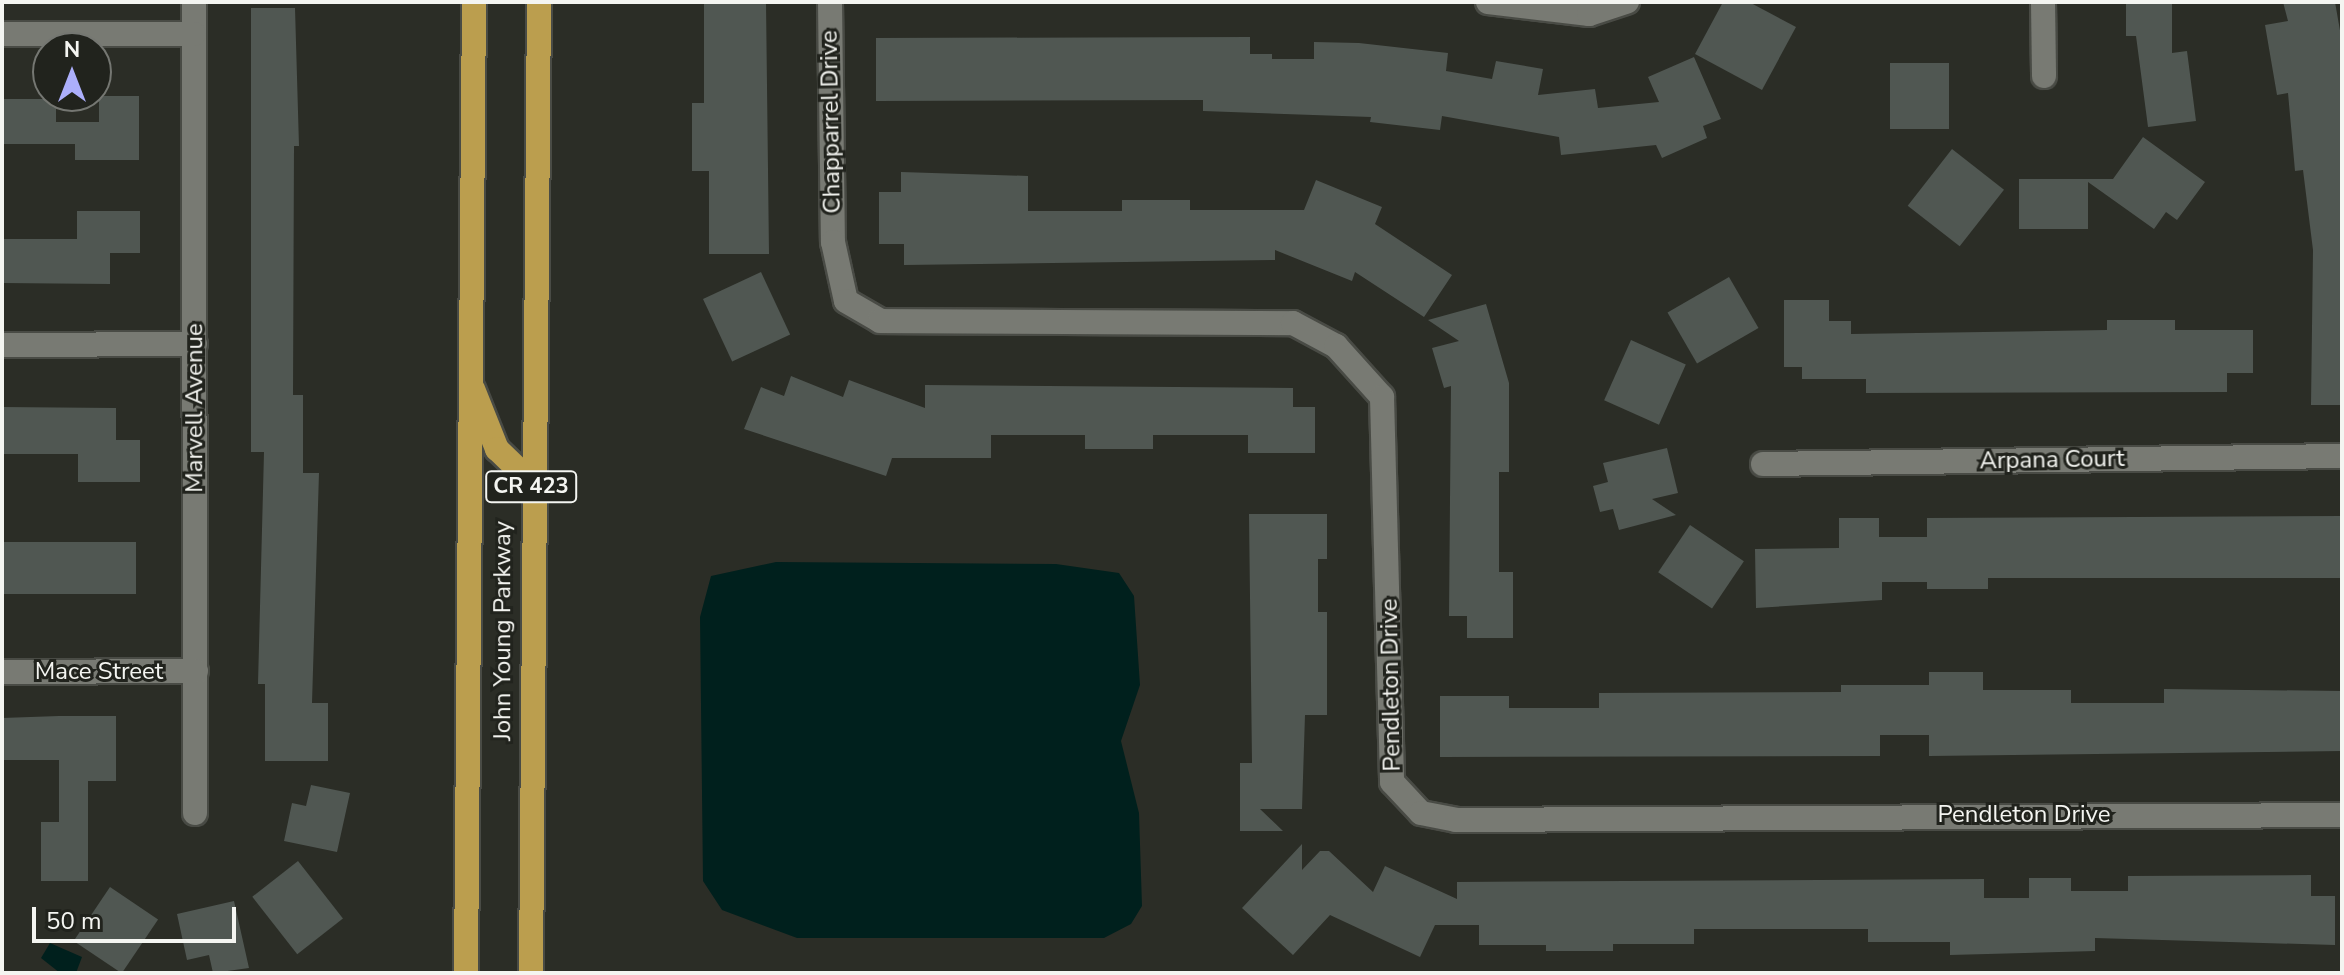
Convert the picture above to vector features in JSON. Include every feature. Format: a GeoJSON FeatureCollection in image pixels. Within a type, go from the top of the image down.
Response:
{"type":"FeatureCollection","features":[{"type":"Feature","properties":{"kind":"highway","name":"John Young Parkway"},"geometry":{"type":"LineString","coordinates":[[466,973],[468,375],[474,2]]}},
{"type":"Feature","properties":{"kind":"highway","name":"John Young Parkway"},"geometry":{"type":"LineString","coordinates":[[531,973],[531,482],[539,2]]}},
{"type":"Feature","properties":{"kind":"highway"},"geometry":{"type":"LineString","coordinates":[[468,375],[497,449],[531,482]]}},
{"type":"Feature","properties":{"kind":"street","name":"Marvell Avenue"},"geometry":{"type":"LineString","coordinates":[[194,2],[195,813]]}},
{"type":"Feature","properties":{"kind":"street","name":"Chapparrel Drive"},"geometry":{"type":"LineString","coordinates":[[830,2],[833,242]]}},
{"type":"Feature","properties":{"kind":"street"},"geometry":{"type":"LineString","coordinates":[[1488,2],[1589,14],[1627,2]]}},
{"type":"Feature","properties":{"kind":"street"},"geometry":{"type":"LineString","coordinates":[[2043,2],[2044,76]]}},
{"type":"Feature","properties":{"kind":"street"},"geometry":{"type":"LineString","coordinates":[[2,34],[194,34]]}},
{"type":"Feature","properties":{"kind":"street","name":"Pendleton Drive"},"geometry":{"type":"LineString","coordinates":[[833,242],[846,301],[880,321],[1293,323],[1336,346],[1382,397],[1392,782],[1421,813],[1456,820],[2342,815]]}},
{"type":"Feature","properties":{"kind":"street"},"geometry":{"type":"LineString","coordinates":[[2,345],[195,344]]}},
{"type":"Feature","properties":{"kind":"street","name":"Arpana Court"},"geometry":{"type":"LineString","coordinates":[[1763,464],[2342,456]]}},
{"type":"Feature","properties":{"kind":"street","name":"Mace Street"},"geometry":{"type":"LineString","coordinates":[[2,672],[196,671]]}},
{"type":"Feature","properties":{"kind":"water"},"geometry":{"type":"Polygon","coordinates":[[[776,562],[1056,564],[1119,573],[1134,596],[1140,685],[1121,741],[1139,813],[1142,906],[1131,924],[1104,938],[797,938],[722,910],[703,881],[700,617],[711,576],[776,562]]]}},
{"type":"Feature","properties":{"kind":"water"},"geometry":{"type":"Polygon","coordinates":[[[50,943],[82,957],[76,973],[60,973],[41,958],[50,943]]]}},
{"type":"Feature","properties":{"kind":"building"},"geometry":{"type":"Polygon","coordinates":[[[704,2],[766,2],[769,254],[709,254],[709,171],[692,171],[692,103],[704,103],[704,2]]]}},
{"type":"Feature","properties":{"kind":"building"},"geometry":{"type":"Polygon","coordinates":[[[1723,2],[1749,2],[1796,27],[1762,90],[1695,54],[1723,2]]]}},
{"type":"Feature","properties":{"kind":"building"},"geometry":{"type":"Polygon","coordinates":[[[2126,2],[2172,2],[2172,53],[2187,51],[2196,121],[2148,127],[2136,36],[2126,36],[2126,2]]]}},
{"type":"Feature","properties":{"kind":"building"},"geometry":{"type":"Polygon","coordinates":[[[2283,2],[2335,2],[2342,42],[2342,405],[2311,405],[2313,250],[2303,170],[2295,171],[2288,93],[2277,95],[2265,25],[2288,21],[2283,2]]]}},
{"type":"Feature","properties":{"kind":"building"},"geometry":{"type":"Polygon","coordinates":[[[251,8],[295,8],[299,146],[294,146],[293,395],[303,395],[303,473],[319,473],[312,703],[328,703],[328,761],[265,761],[265,684],[258,684],[264,452],[251,452],[251,8]]]}},
{"type":"Feature","properties":{"kind":"building"},"geometry":{"type":"Polygon","coordinates":[[[1250,37],[1250,54],[1272,54],[1272,59],[1314,59],[1314,42],[1359,43],[1448,53],[1446,71],[1492,79],[1496,61],[1543,69],[1538,95],[1595,89],[1598,108],[1659,102],[1648,77],[1694,57],[1721,119],[1703,126],[1707,138],[1662,158],[1656,145],[1561,155],[1559,137],[1442,116],[1440,130],[1370,122],[1371,117],[1203,111],[1203,100],[876,101],[876,38],[1250,37]]]}},
{"type":"Feature","properties":{"kind":"building"},"geometry":{"type":"Polygon","coordinates":[[[1890,63],[1949,63],[1949,129],[1890,129],[1890,63]]]}},
{"type":"Feature","properties":{"kind":"building"},"geometry":{"type":"Polygon","coordinates":[[[112,96],[139,96],[139,160],[75,160],[75,144],[2,144],[2,99],[32,99],[32,112],[56,112],[56,122],[99,122],[99,112],[112,112],[112,96]]]}},
{"type":"Feature","properties":{"kind":"building"},"geometry":{"type":"Polygon","coordinates":[[[2143,137],[2205,182],[2177,220],[2166,212],[2154,229],[2088,182],[2088,229],[2019,229],[2019,179],[2113,179],[2143,137]]]}},
{"type":"Feature","properties":{"kind":"building"},"geometry":{"type":"Polygon","coordinates":[[[1952,149],[2004,190],[1960,246],[1908,206],[1952,149]]]}},
{"type":"Feature","properties":{"kind":"building"},"geometry":{"type":"Polygon","coordinates":[[[901,172],[1028,176],[1028,211],[1122,211],[1122,200],[1190,200],[1190,210],[1304,210],[1316,180],[1382,207],[1375,224],[1452,275],[1424,317],[1355,272],[1352,281],[1275,250],[1275,260],[904,265],[904,244],[879,244],[879,192],[901,192],[901,172]]]}},
{"type":"Feature","properties":{"kind":"building"},"geometry":{"type":"Polygon","coordinates":[[[77,211],[140,211],[140,253],[110,253],[110,284],[2,283],[2,239],[77,239],[77,211]]]}},
{"type":"Feature","properties":{"kind":"building"},"geometry":{"type":"Polygon","coordinates":[[[761,272],[790,335],[732,362],[703,299],[761,272]]]}},
{"type":"Feature","properties":{"kind":"building"},"geometry":{"type":"Polygon","coordinates":[[[1729,277],[1758,328],[1697,364],[1668,312],[1729,277]]]}},
{"type":"Feature","properties":{"kind":"building"},"geometry":{"type":"Polygon","coordinates":[[[1784,300],[1829,300],[1829,321],[1851,321],[1851,334],[2107,330],[2107,320],[2175,320],[2175,330],[2253,330],[2253,373],[2227,373],[2227,392],[1866,393],[1866,379],[1802,379],[1802,367],[1784,367],[1784,300]]]}},
{"type":"Feature","properties":{"kind":"building"},"geometry":{"type":"Polygon","coordinates":[[[1486,304],[1509,383],[1509,472],[1499,472],[1499,572],[1513,572],[1513,638],[1467,638],[1467,616],[1449,616],[1451,386],[1444,388],[1432,348],[1459,341],[1428,320],[1486,304]]]}},
{"type":"Feature","properties":{"kind":"building"},"geometry":{"type":"Polygon","coordinates":[[[1631,340],[1686,364],[1659,425],[1604,400],[1631,340]]]}},
{"type":"Feature","properties":{"kind":"building"},"geometry":{"type":"Polygon","coordinates":[[[791,376],[843,397],[849,380],[925,408],[925,385],[1293,388],[1293,407],[1315,407],[1315,453],[1248,453],[1248,435],[1153,435],[1153,449],[1085,449],[1085,435],[991,435],[991,458],[892,458],[886,476],[744,429],[761,387],[784,396],[791,376]]]}},
{"type":"Feature","properties":{"kind":"building"},"geometry":{"type":"Polygon","coordinates":[[[2,407],[116,408],[116,440],[140,440],[140,482],[78,482],[78,454],[2,454],[2,407]]]}},
{"type":"Feature","properties":{"kind":"building"},"geometry":{"type":"Polygon","coordinates":[[[1667,448],[1678,493],[1652,499],[1676,515],[1619,530],[1613,509],[1600,512],[1593,486],[1608,482],[1603,463],[1667,448]]]}},
{"type":"Feature","properties":{"kind":"building"},"geometry":{"type":"Polygon","coordinates":[[[1249,514],[1327,514],[1327,559],[1318,559],[1318,612],[1327,612],[1327,715],[1305,715],[1302,809],[1260,809],[1283,831],[1240,831],[1240,763],[1252,763],[1249,514]]]}},
{"type":"Feature","properties":{"kind":"building"},"geometry":{"type":"Polygon","coordinates":[[[2342,516],[2342,578],[1988,578],[1988,589],[1927,589],[1927,582],[1882,582],[1882,600],[1756,608],[1755,549],[1839,548],[1839,518],[1879,518],[1879,537],[1927,537],[1927,518],[2342,516]]]}},
{"type":"Feature","properties":{"kind":"building"},"geometry":{"type":"Polygon","coordinates":[[[1690,525],[1744,561],[1712,609],[1658,572],[1690,525]]]}},
{"type":"Feature","properties":{"kind":"building"},"geometry":{"type":"Polygon","coordinates":[[[2,542],[136,542],[136,594],[2,594],[2,542]]]}},
{"type":"Feature","properties":{"kind":"building"},"geometry":{"type":"Polygon","coordinates":[[[1929,672],[1983,672],[1983,690],[2071,690],[2071,703],[2164,703],[2164,689],[2342,691],[2342,751],[1929,756],[1929,735],[1880,735],[1880,756],[1440,757],[1440,696],[1509,696],[1509,708],[1599,708],[1599,693],[1841,692],[1841,685],[1929,685],[1929,672]]]}},
{"type":"Feature","properties":{"kind":"building"},"geometry":{"type":"Polygon","coordinates":[[[116,716],[116,781],[88,781],[88,881],[41,881],[41,822],[59,822],[59,760],[2,760],[2,718],[116,716]]]}},
{"type":"Feature","properties":{"kind":"building"},"geometry":{"type":"Polygon","coordinates":[[[311,785],[350,793],[337,852],[284,841],[292,803],[306,806],[311,785]]]}},
{"type":"Feature","properties":{"kind":"building"},"geometry":{"type":"Polygon","coordinates":[[[1302,844],[1302,870],[1320,851],[1329,851],[1373,892],[1385,866],[1457,899],[1457,882],[1984,879],[1984,898],[2029,898],[2029,878],[2071,878],[2071,891],[2128,891],[2128,876],[2311,875],[2311,896],[2335,896],[2335,945],[2095,938],[2095,951],[1950,955],[1950,942],[1868,942],[1868,929],[1694,929],[1694,944],[1613,944],[1613,951],[1546,951],[1546,945],[1479,945],[1479,925],[1435,925],[1420,957],[1330,915],[1293,955],[1242,908],[1302,844]]]}},
{"type":"Feature","properties":{"kind":"building"},"geometry":{"type":"Polygon","coordinates":[[[298,861],[343,919],[297,954],[252,897],[298,861]]]}},
{"type":"Feature","properties":{"kind":"building"},"geometry":{"type":"Polygon","coordinates":[[[110,887],[158,919],[122,973],[74,941],[110,887]]]}},
{"type":"Feature","properties":{"kind":"building"},"geometry":{"type":"Polygon","coordinates":[[[234,901],[249,968],[213,973],[209,955],[187,960],[177,914],[234,901]]]}}]}
